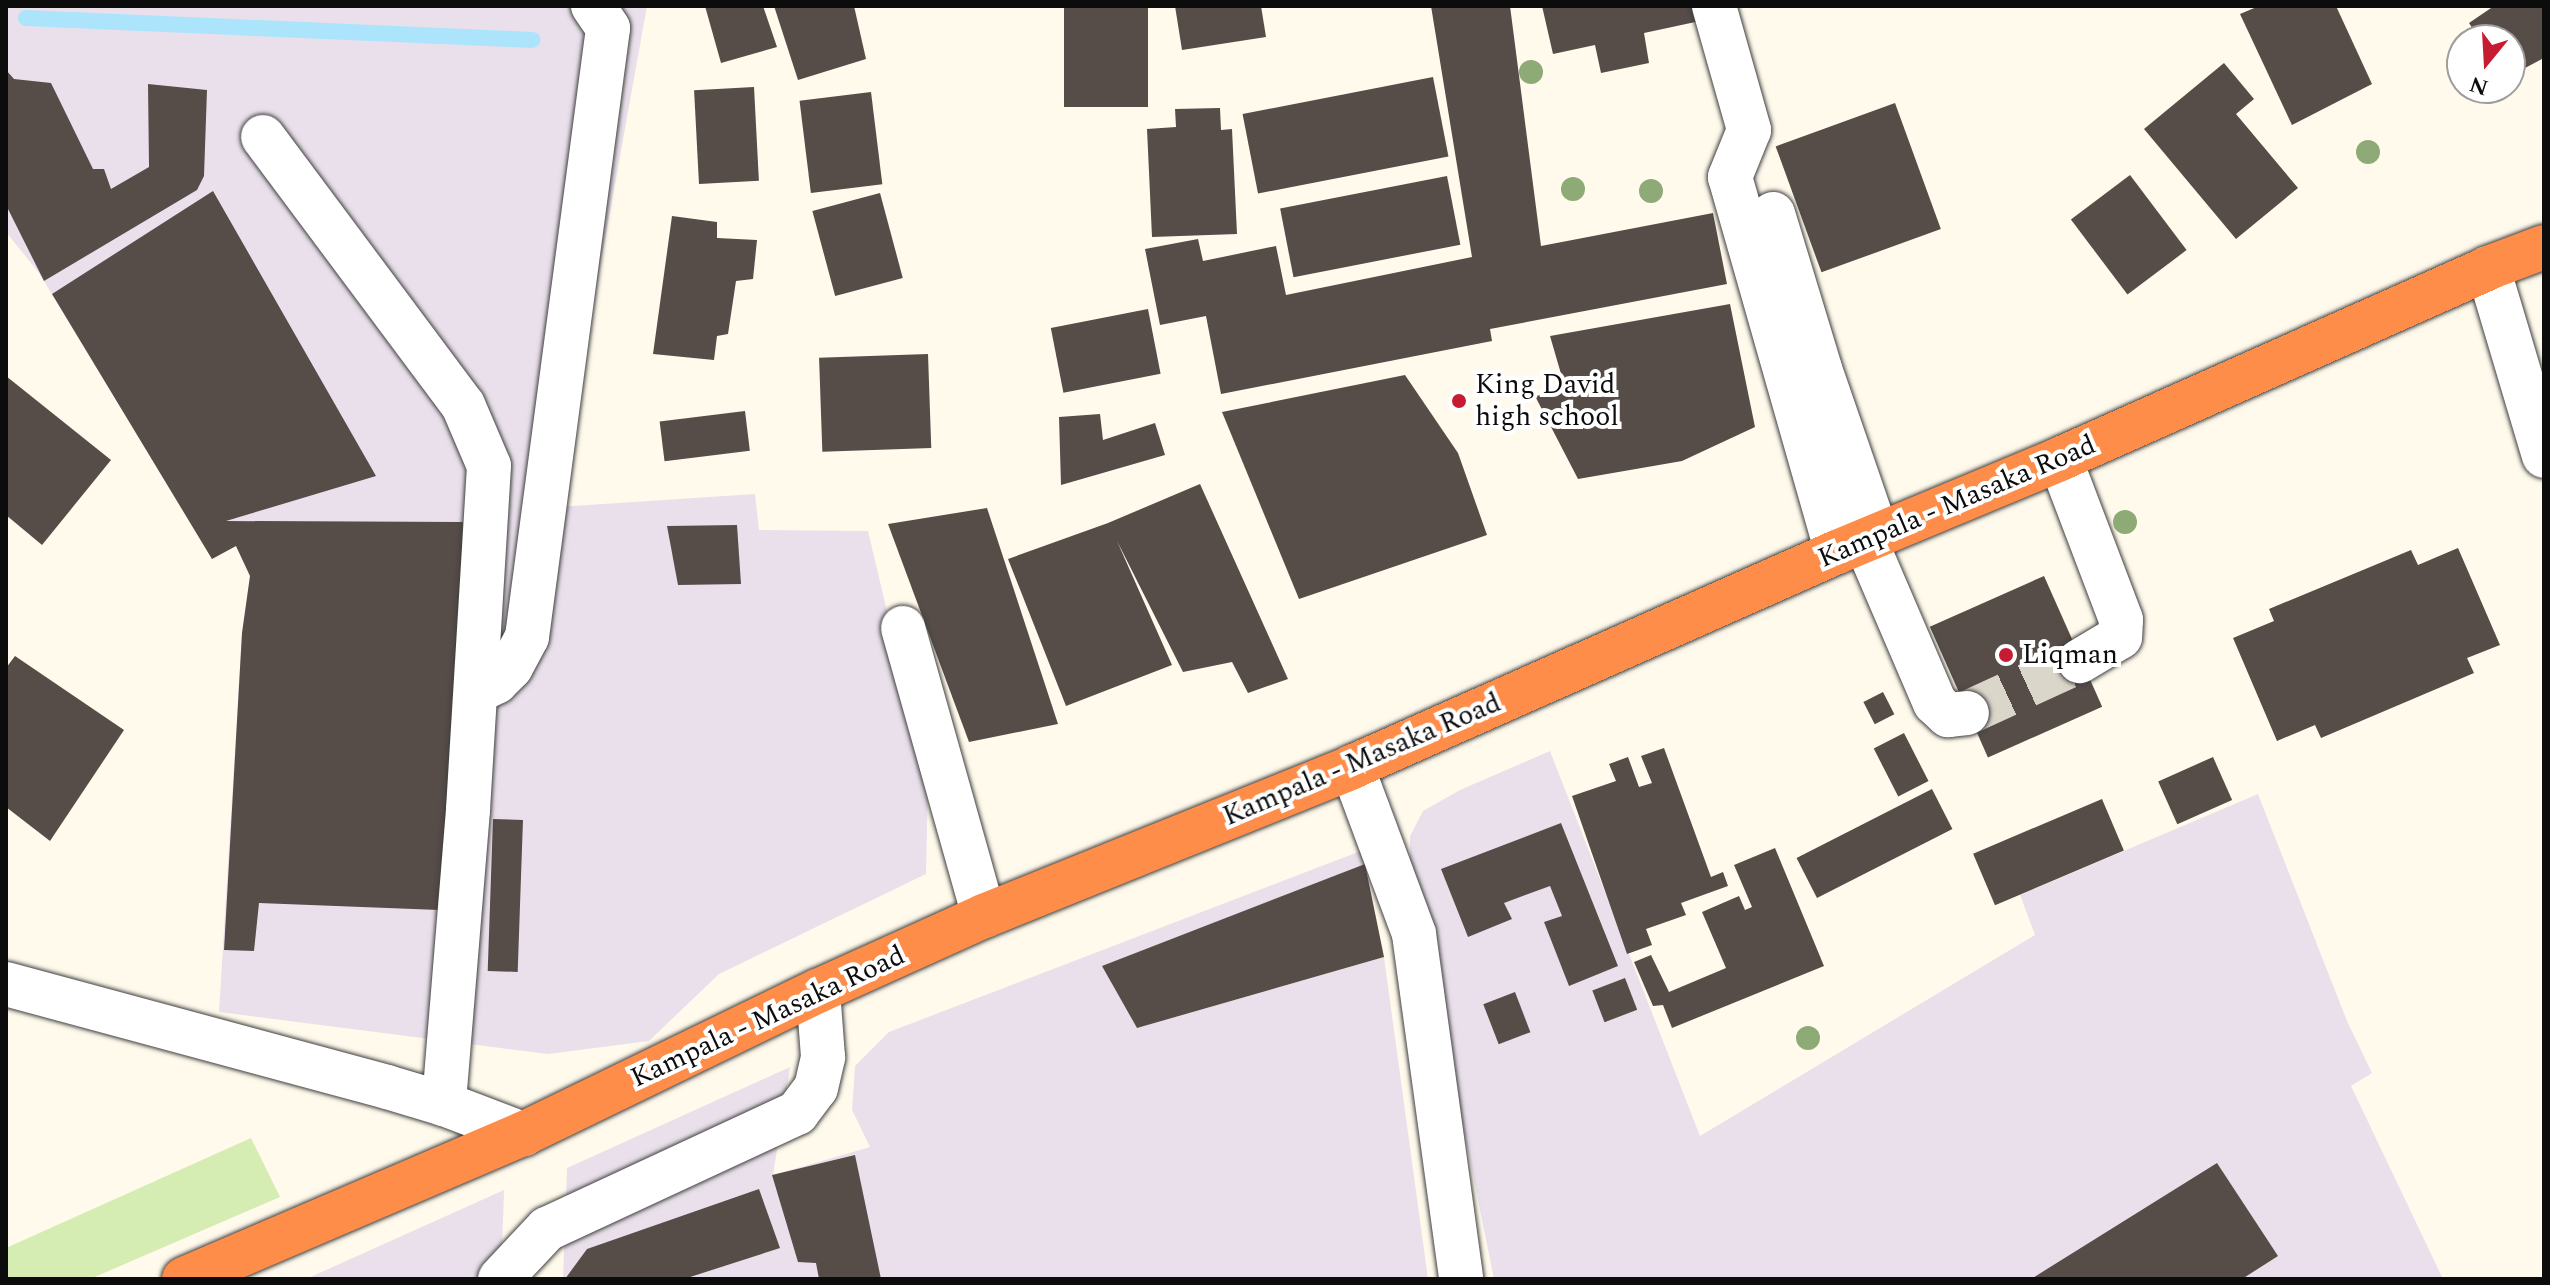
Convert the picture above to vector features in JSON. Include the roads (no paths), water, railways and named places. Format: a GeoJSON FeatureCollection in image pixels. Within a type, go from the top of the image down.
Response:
{"type":"FeatureCollection","features":[{"type":"Feature","properties":{"kind":"highway","name":"Kampala - Masaka Road"},"geometry":{"type":"LineString","coordinates":[[184,1279],[523,1134],[818,991],[984,916],[1352,767],[1860,543],[2060,459],[2488,268],[2544,247]]}},
{"type":"Feature","properties":{"kind":"street"},"geometry":{"type":"LineString","coordinates":[[477,691],[496,682],[511,667],[527,637],[608,28],[593,6]]}},
{"type":"Feature","properties":{"kind":"street"},"geometry":{"type":"LineString","coordinates":[[1714,6],[1749,130],[1730,177],[1860,543],[1935,703],[1948,715],[1967,713]]}},
{"type":"Feature","properties":{"kind":"street"},"geometry":{"type":"LineString","coordinates":[[1739,6],[1766,87],[1759,167],[1820,369],[1860,543]]}},
{"type":"Feature","properties":{"kind":"street"},"geometry":{"type":"LineString","coordinates":[[263,137],[463,405],[477,431],[489,466],[477,691],[444,1104]]}},
{"type":"Feature","properties":{"kind":"street"},"geometry":{"type":"LineString","coordinates":[[2488,268],[2544,456]]}},
{"type":"Feature","properties":{"kind":"street"},"geometry":{"type":"LineString","coordinates":[[2060,459],[2121,620],[2120,637],[2080,661]]}},
{"type":"Feature","properties":{"kind":"street"},"geometry":{"type":"LineString","coordinates":[[903,628],[984,916]]}},
{"type":"Feature","properties":{"kind":"street"},"geometry":{"type":"LineString","coordinates":[[1352,767],[1414,934],[1461,1279]]}},
{"type":"Feature","properties":{"kind":"street"},"geometry":{"type":"LineString","coordinates":[[6,984],[444,1104],[523,1134]]}},
{"type":"Feature","properties":{"kind":"street"},"geometry":{"type":"LineString","coordinates":[[516,1272],[532,1241],[547,1229],[797,1113],[816,1088],[823,1057],[818,991]]}},
{"type":"Feature","properties":{"kind":"waterway"},"geometry":{"type":"LineString","coordinates":[[26,18],[533,40]]}},
{"type":"Feature","properties":{"kind":"tunnel"},"geometry":{"type":"LineString","coordinates":[[1967,713],[2080,661]]}},
{"type":"Feature","properties":{"kind":"place","name":"King David high school"},"geometry":{"type":"Point","coordinates":[1459,401]}},
{"type":"Feature","properties":{"kind":"place","name":"Liqman"},"geometry":{"type":"Point","coordinates":[2006,655]}}]}
